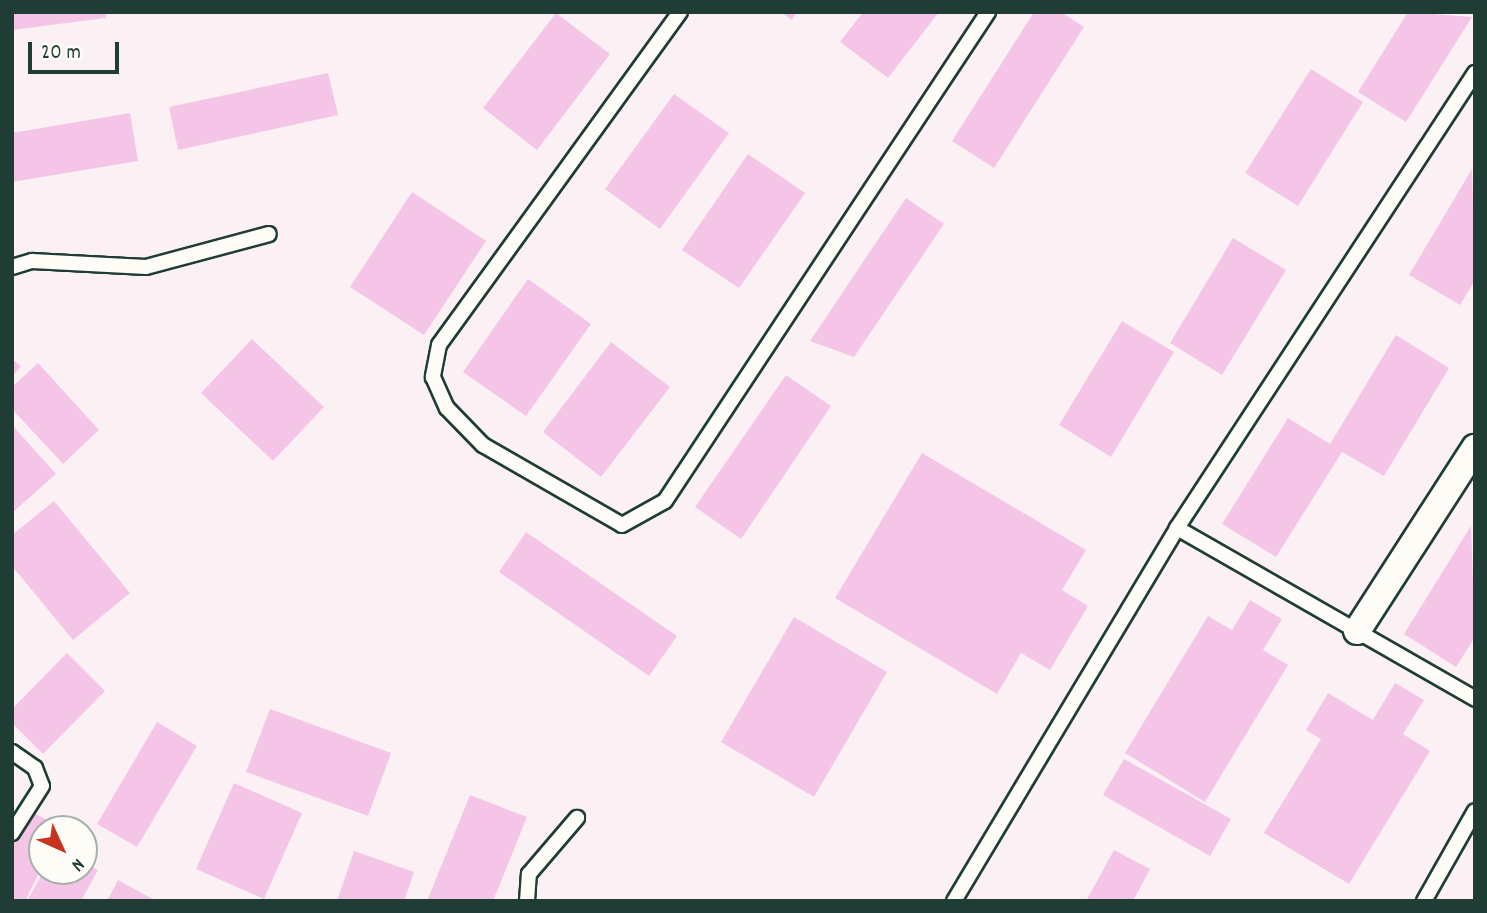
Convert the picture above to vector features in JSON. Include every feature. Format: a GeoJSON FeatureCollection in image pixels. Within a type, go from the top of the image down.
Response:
{"type":"FeatureCollection","features":[{"type":"Feature","properties":{"kind":"street"},"geometry":{"type":"LineString","coordinates":[[1357,631],[1475,448]]}},
{"type":"Feature","properties":{"kind":"lane"},"geometry":{"type":"LineString","coordinates":[[680,12],[439,345],[433,377],[447,408],[483,446],[622,525],[665,501],[988,12]]}},
{"type":"Feature","properties":{"kind":"lane"},"geometry":{"type":"LineString","coordinates":[[954,901],[1177,528],[1475,73]]}},
{"type":"Feature","properties":{"kind":"lane"},"geometry":{"type":"LineString","coordinates":[[12,267],[32,261],[146,267],[269,234]]}},
{"type":"Feature","properties":{"kind":"lane"},"geometry":{"type":"LineString","coordinates":[[1177,528],[1475,699]]}},
{"type":"Feature","properties":{"kind":"lane"},"geometry":{"type":"LineString","coordinates":[[12,751],[35,768],[42,786],[12,833]]}},
{"type":"Feature","properties":{"kind":"lane"},"geometry":{"type":"LineString","coordinates":[[1424,901],[1475,811]]}},
{"type":"Feature","properties":{"kind":"lane"},"geometry":{"type":"LineString","coordinates":[[527,901],[528,874],[577,818]]}},
{"type":"Feature","properties":{"kind":"building"},"geometry":{"type":"Polygon","coordinates":[[[12,12],[106,12],[106,18],[12,30],[12,12]]]}},
{"type":"Feature","properties":{"kind":"building"},"geometry":{"type":"Polygon","coordinates":[[[781,12],[797,12],[792,20],[781,12]]]}},
{"type":"Feature","properties":{"kind":"building"},"geometry":{"type":"Polygon","coordinates":[[[863,12],[939,12],[888,78],[840,42],[863,12]]]}},
{"type":"Feature","properties":{"kind":"building"},"geometry":{"type":"Polygon","coordinates":[[[1034,12],[1061,12],[1084,27],[994,168],[952,141],[1034,12]]]}},
{"type":"Feature","properties":{"kind":"building"},"geometry":{"type":"Polygon","coordinates":[[[1408,12],[1472,17],[1406,122],[1358,92],[1408,12]]]}},
{"type":"Feature","properties":{"kind":"building"},"geometry":{"type":"Polygon","coordinates":[[[556,13],[610,54],[537,150],[483,108],[556,13]]]}},
{"type":"Feature","properties":{"kind":"building"},"geometry":{"type":"Polygon","coordinates":[[[1311,69],[1363,102],[1298,206],[1245,173],[1311,69]]]}},
{"type":"Feature","properties":{"kind":"building"},"geometry":{"type":"Polygon","coordinates":[[[328,73],[338,115],[178,150],[169,107],[328,73]]]}},
{"type":"Feature","properties":{"kind":"building"},"geometry":{"type":"Polygon","coordinates":[[[674,94],[729,133],[660,229],[605,189],[674,94]]]}},
{"type":"Feature","properties":{"kind":"building"},"geometry":{"type":"Polygon","coordinates":[[[130,113],[138,161],[12,182],[12,133],[130,113]]]}},
{"type":"Feature","properties":{"kind":"building"},"geometry":{"type":"Polygon","coordinates":[[[748,154],[805,193],[739,288],[682,250],[748,154]]]}},
{"type":"Feature","properties":{"kind":"building"},"geometry":{"type":"Polygon","coordinates":[[[1472,169],[1475,280],[1460,305],[1409,275],[1472,169]]]}},
{"type":"Feature","properties":{"kind":"building"},"geometry":{"type":"Polygon","coordinates":[[[412,192],[486,241],[424,335],[350,287],[412,192]]]}},
{"type":"Feature","properties":{"kind":"building"},"geometry":{"type":"Polygon","coordinates":[[[906,198],[944,224],[854,357],[810,341],[906,198]]]}},
{"type":"Feature","properties":{"kind":"building"},"geometry":{"type":"Polygon","coordinates":[[[1233,238],[1286,270],[1222,375],[1170,343],[1233,238]]]}},
{"type":"Feature","properties":{"kind":"building"},"geometry":{"type":"Polygon","coordinates":[[[528,279],[591,324],[526,416],[463,372],[528,279]]]}},
{"type":"Feature","properties":{"kind":"building"},"geometry":{"type":"Polygon","coordinates":[[[1122,321],[1174,352],[1111,457],[1059,425],[1122,321]]]}},
{"type":"Feature","properties":{"kind":"building"},"geometry":{"type":"Polygon","coordinates":[[[1396,335],[1449,368],[1384,476],[1342,452],[1276,557],[1222,524],[1288,418],[1330,444],[1396,335]]]}},
{"type":"Feature","properties":{"kind":"building"},"geometry":{"type":"Polygon","coordinates":[[[252,339],[324,407],[273,461],[201,393],[252,339]]]}},
{"type":"Feature","properties":{"kind":"building"},"geometry":{"type":"Polygon","coordinates":[[[611,342],[670,387],[601,477],[543,432],[611,342]]]}},
{"type":"Feature","properties":{"kind":"building"},"geometry":{"type":"Polygon","coordinates":[[[12,359],[21,366],[12,377],[12,359]]]}},
{"type":"Feature","properties":{"kind":"building"},"geometry":{"type":"Polygon","coordinates":[[[38,363],[99,430],[63,464],[12,409],[12,387],[38,363]]]}},
{"type":"Feature","properties":{"kind":"building"},"geometry":{"type":"Polygon","coordinates":[[[786,375],[831,406],[741,539],[695,507],[786,375]]]}},
{"type":"Feature","properties":{"kind":"building"},"geometry":{"type":"Polygon","coordinates":[[[12,425],[56,474],[12,513],[12,425]]]}},
{"type":"Feature","properties":{"kind":"building"},"geometry":{"type":"Polygon","coordinates":[[[922,453],[1086,550],[1062,590],[1088,606],[1050,670],[1021,653],[997,694],[835,598],[922,453]]]}},
{"type":"Feature","properties":{"kind":"building"},"geometry":{"type":"Polygon","coordinates":[[[54,501],[130,593],[73,640],[12,566],[12,535],[54,501]]]}},
{"type":"Feature","properties":{"kind":"building"},"geometry":{"type":"Polygon","coordinates":[[[1471,526],[1475,637],[1456,667],[1404,634],[1471,526]]]}},
{"type":"Feature","properties":{"kind":"building"},"geometry":{"type":"Polygon","coordinates":[[[526,532],[677,636],[649,676],[499,572],[526,532]]]}},
{"type":"Feature","properties":{"kind":"building"},"geometry":{"type":"Polygon","coordinates":[[[1250,600],[1282,619],[1263,650],[1288,665],[1205,802],[1125,753],[1208,616],[1232,630],[1250,600]]]}},
{"type":"Feature","properties":{"kind":"building"},"geometry":{"type":"Polygon","coordinates":[[[794,617],[887,672],[814,797],[721,742],[794,617]]]}},
{"type":"Feature","properties":{"kind":"building"},"geometry":{"type":"Polygon","coordinates":[[[67,653],[105,691],[43,754],[12,723],[12,709],[67,653]]]}},
{"type":"Feature","properties":{"kind":"building"},"geometry":{"type":"Polygon","coordinates":[[[1395,683],[1424,700],[1403,734],[1430,751],[1349,884],[1264,833],[1321,739],[1306,730],[1328,693],[1373,720],[1395,683]]]}},
{"type":"Feature","properties":{"kind":"building"},"geometry":{"type":"Polygon","coordinates":[[[270,709],[391,753],[368,816],[246,772],[270,709]]]}},
{"type":"Feature","properties":{"kind":"building"},"geometry":{"type":"Polygon","coordinates":[[[157,722],[197,746],[137,847],[98,822],[157,722]]]}},
{"type":"Feature","properties":{"kind":"building"},"geometry":{"type":"Polygon","coordinates":[[[1124,759],[1231,819],[1210,856],[1103,795],[1124,759]]]}},
{"type":"Feature","properties":{"kind":"building"},"geometry":{"type":"Polygon","coordinates":[[[234,783],[302,813],[264,899],[196,869],[234,783]]]}},
{"type":"Feature","properties":{"kind":"building"},"geometry":{"type":"Polygon","coordinates":[[[470,795],[527,817],[493,901],[427,901],[470,795]]]}},
{"type":"Feature","properties":{"kind":"building"},"geometry":{"type":"Polygon","coordinates":[[[30,811],[38,815],[28,815],[28,885],[33,885],[25,901],[12,901],[12,846],[30,811]]]}},
{"type":"Feature","properties":{"kind":"building"},"geometry":{"type":"Polygon","coordinates":[[[1114,850],[1150,869],[1133,901],[1086,901],[1114,850]]]}},
{"type":"Feature","properties":{"kind":"building"},"geometry":{"type":"Polygon","coordinates":[[[354,851],[414,872],[404,901],[337,901],[354,851]]]}},
{"type":"Feature","properties":{"kind":"building"},"geometry":{"type":"Polygon","coordinates":[[[118,880],[156,901],[107,901],[118,880]]]}},
{"type":"Feature","properties":{"kind":"building"},"geometry":{"type":"Polygon","coordinates":[[[36,885],[90,885],[81,901],[27,901],[36,885]]]}}]}
